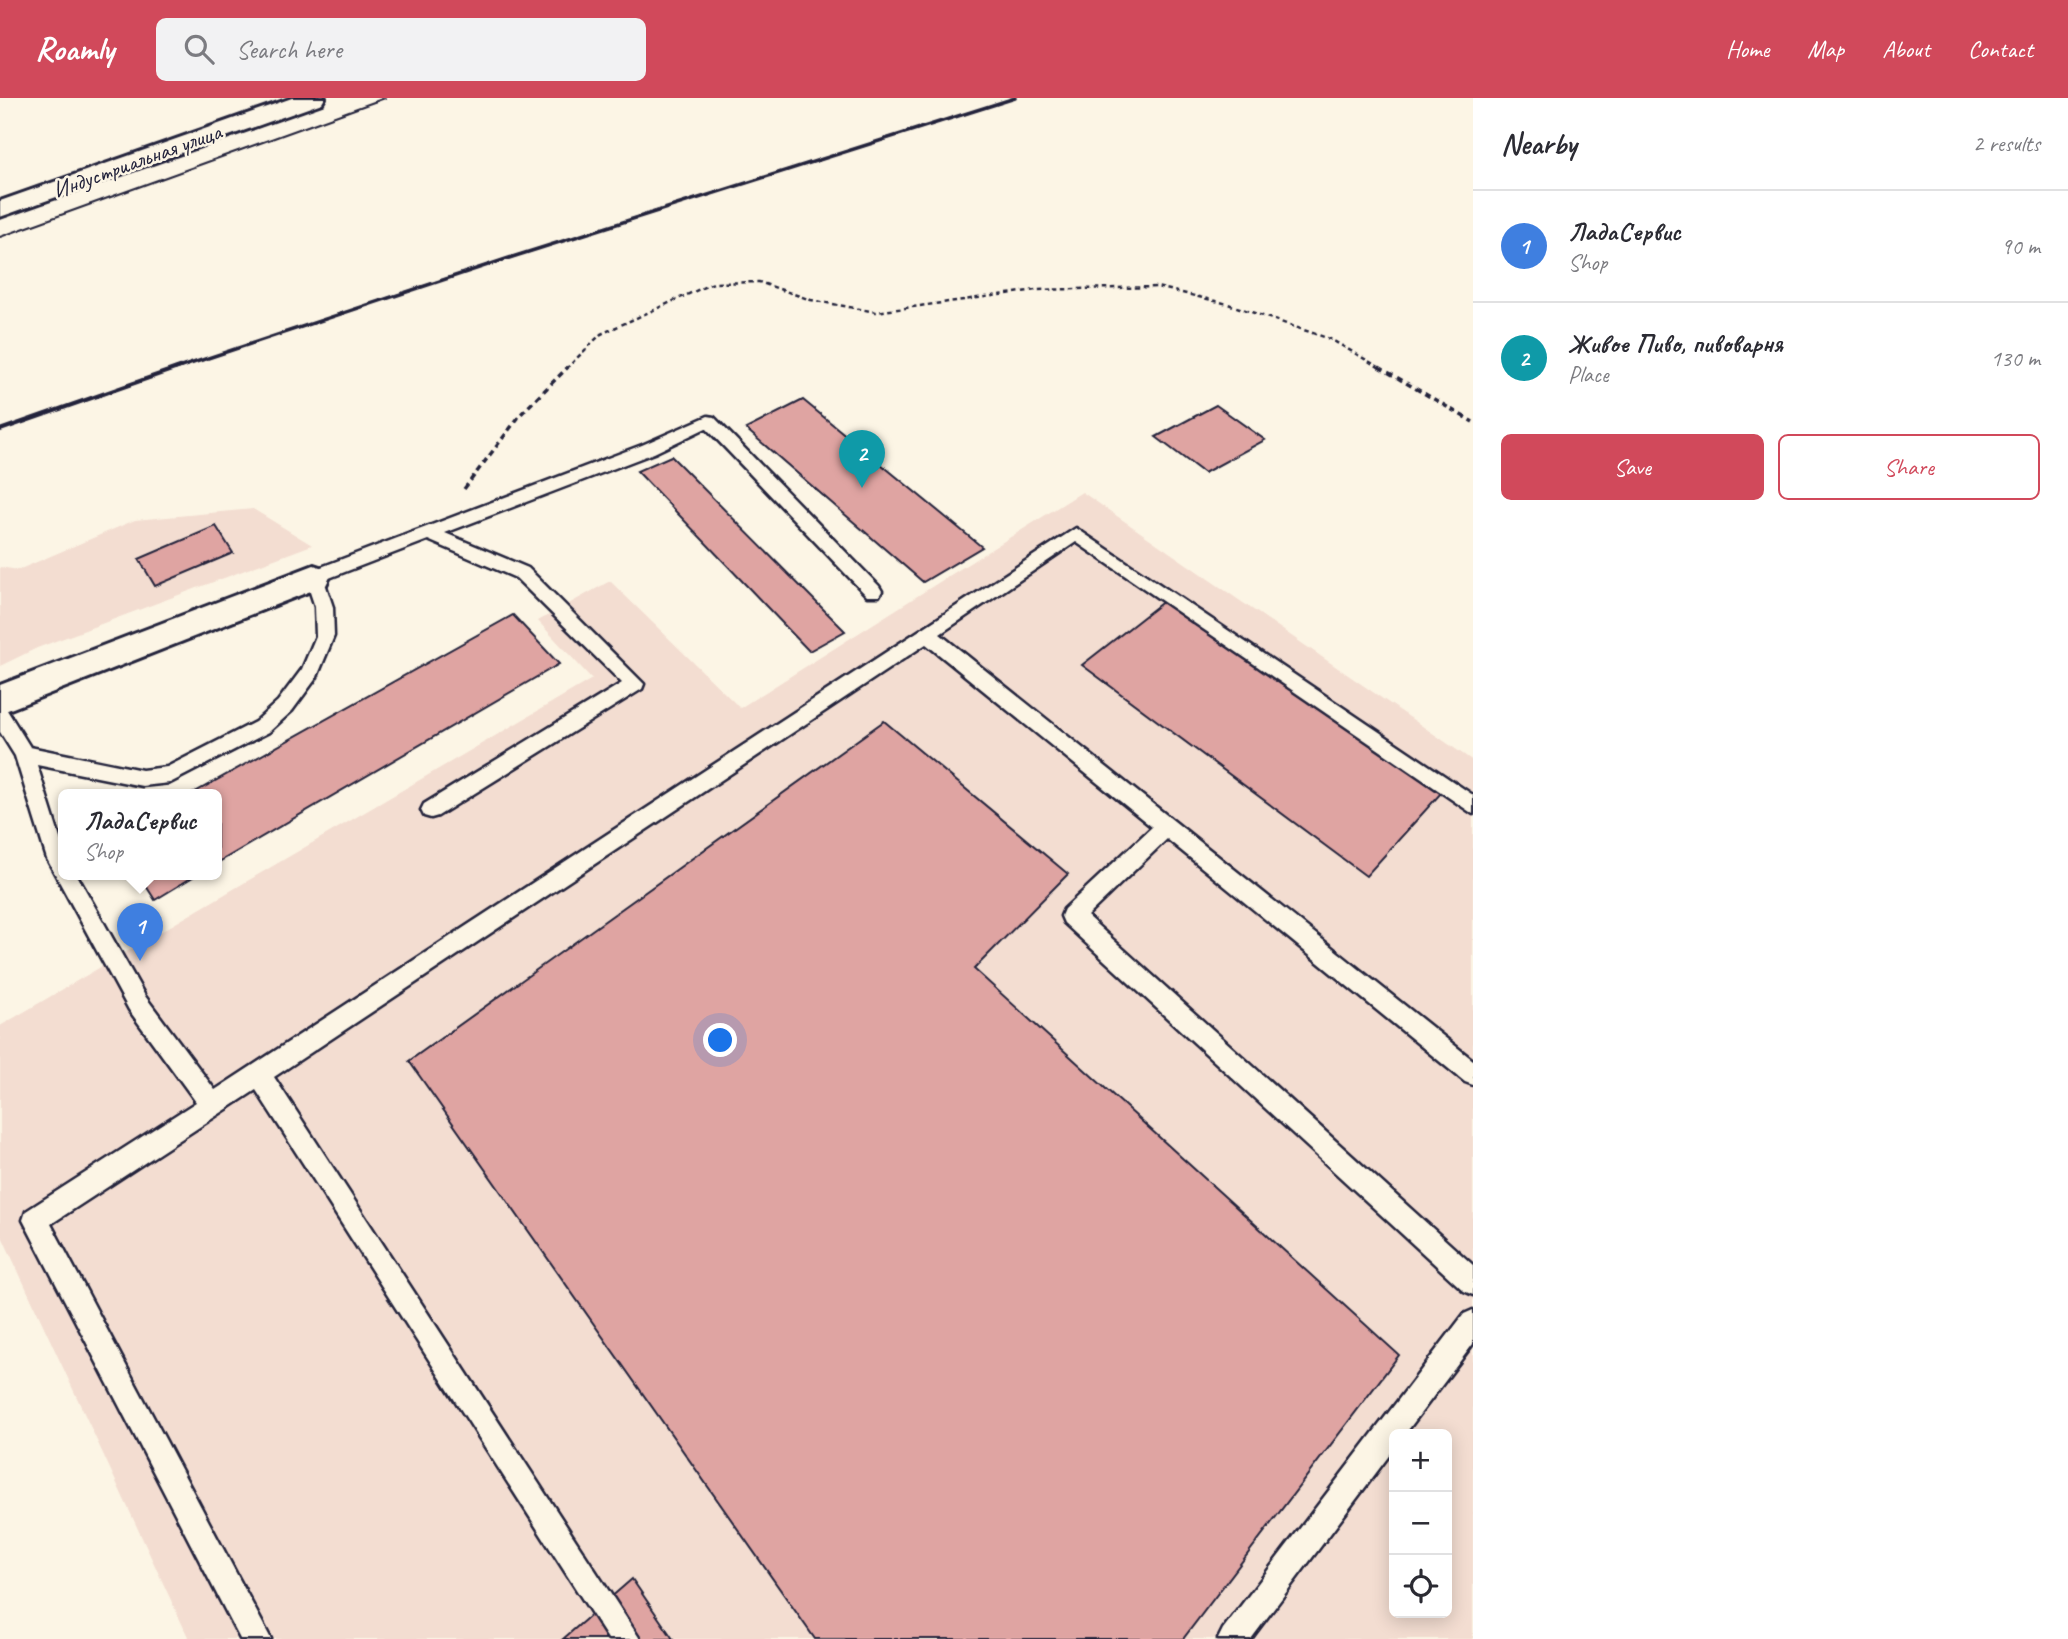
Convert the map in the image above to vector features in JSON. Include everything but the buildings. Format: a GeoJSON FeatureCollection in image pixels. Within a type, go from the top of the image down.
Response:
{"type":"FeatureCollection","features":[{"type":"Feature","properties":{"kind":"main road","name":"Индустриальная улица"},"geometry":{"type":"LineString","coordinates":[[0,209],[314,98]]}},
{"type":"Feature","properties":{"kind":"main road"},"geometry":{"type":"LineString","coordinates":[[0,699],[314,577]]}},
{"type":"Feature","properties":{"kind":"lane"},"geometry":{"type":"LineString","coordinates":[[24,754],[142,778],[170,775],[262,727],[285,706],[310,673],[325,636],[324,607],[314,577],[648,449],[708,421],[873,591]]}},
{"type":"Feature","properties":{"kind":"lane"},"geometry":{"type":"LineString","coordinates":[[430,534],[522,573],[635,684],[431,810]]}},
{"type":"Feature","properties":{"kind":"lane"},"geometry":{"type":"LineString","coordinates":[[256,1639],[35,1220],[927,635],[1076,534],[1473,806]]}},
{"type":"Feature","properties":{"kind":"lane"},"geometry":{"type":"LineString","coordinates":[[927,635],[1473,1074]]}},
{"type":"Feature","properties":{"kind":"lane"},"geometry":{"type":"LineString","coordinates":[[0,715],[24,754],[58,860]]}},
{"type":"Feature","properties":{"kind":"lane"},"geometry":{"type":"LineString","coordinates":[[1166,827],[1072,916],[1473,1282]]}},
{"type":"Feature","properties":{"kind":"lane"},"geometry":{"type":"LineString","coordinates":[[69,880],[136,1003],[212,1105]]}},
{"type":"Feature","properties":{"kind":"lane"},"geometry":{"type":"LineString","coordinates":[[259,1074],[625,1639]]}},
{"type":"Feature","properties":{"kind":"lane"},"geometry":{"type":"LineString","coordinates":[[1233,1639],[1473,1323]]}},
{"type":"Feature","properties":{"kind":"path"},"geometry":{"type":"LineString","coordinates":[[430,534],[521,414],[601,334],[713,283],[759,282],[811,300],[876,312],[1036,290],[1157,286],[1228,304],[1330,339],[1473,422]]}},
{"type":"Feature","properties":{"kind":"shaded area"},"geometry":{"type":"Polygon","coordinates":[[[1082,492],[1473,761],[1473,1639],[189,1639],[0,1232],[0,1026],[592,679],[538,621],[610,581],[740,708],[1082,492]]]}},
{"type":"Feature","properties":{"kind":"shaded area"},"geometry":{"type":"Polygon","coordinates":[[[253,509],[312,545],[37,648],[0,666],[0,567],[18,570],[135,520],[253,509]]]}},
{"type":"Feature","properties":{"kind":"tram line"},"geometry":{"type":"LineString","coordinates":[[0,237],[385,98]]}},
{"type":"Feature","properties":{"kind":"railway"},"geometry":{"type":"LineString","coordinates":[[175,369],[506,259],[1015,98]]}},
{"type":"Feature","properties":{"kind":"railway"},"geometry":{"type":"LineString","coordinates":[[0,430],[180,367]]}},
{"type":"Feature","properties":{"kind":"place","name":"Живое Пиво, пивоварня"},"geometry":{"type":"Point","coordinates":[862,488]}},
{"type":"Feature","properties":{"kind":"place","name":"ЛадаСервис"},"geometry":{"type":"Point","coordinates":[140,961]}}]}
